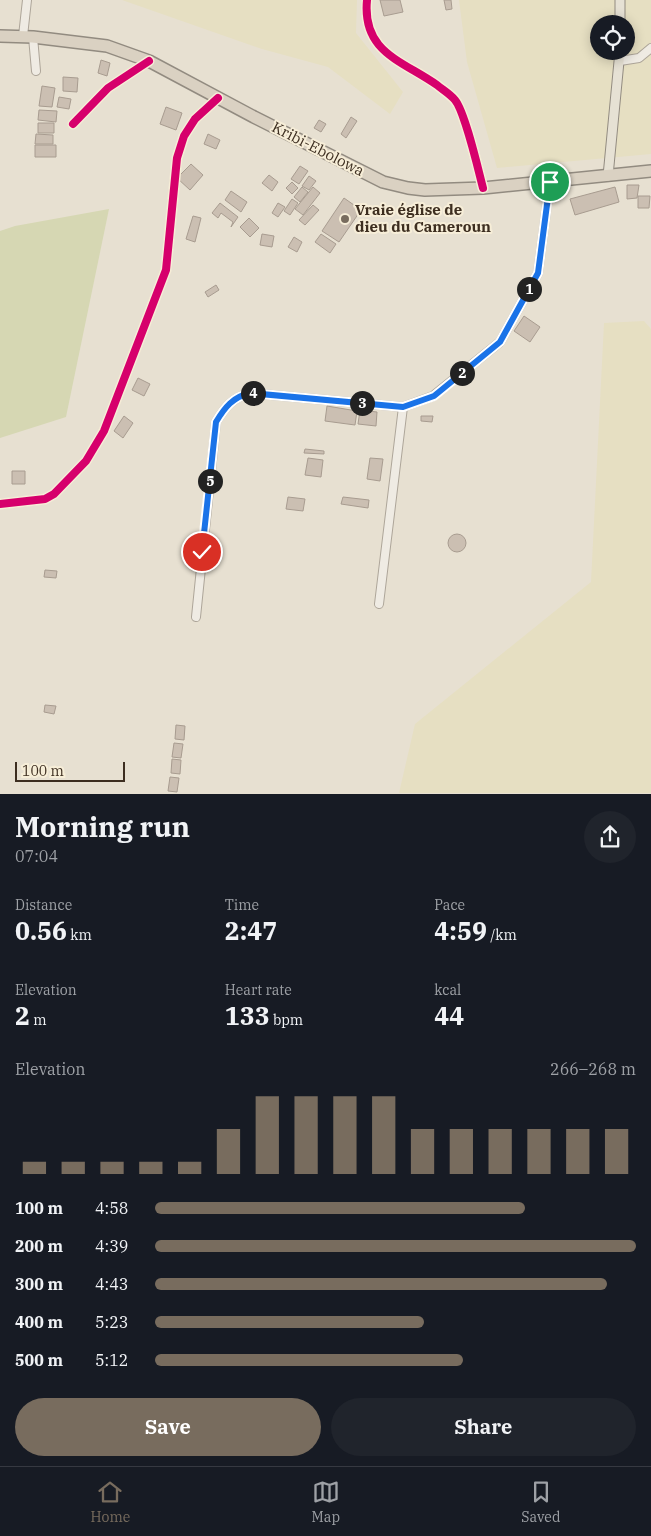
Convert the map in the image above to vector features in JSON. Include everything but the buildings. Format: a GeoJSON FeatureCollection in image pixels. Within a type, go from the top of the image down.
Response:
{"type":"FeatureCollection","features":[{"type":"Feature","properties":{"kind":"highway","name":"Kribi-Ebolowa"},"geometry":{"type":"LineString","coordinates":[[0,36],[28,36],[107,46],[149,61],[383,182],[408,188],[424,190],[483,188],[651,172]]}},
{"type":"Feature","properties":{"kind":"main road"},"geometry":{"type":"LineString","coordinates":[[620,0],[620,15]]}},
{"type":"Feature","properties":{"kind":"main road"},"geometry":{"type":"LineString","coordinates":[[608,176],[620,62]]}},
{"type":"Feature","properties":{"kind":"street"},"geometry":{"type":"LineString","coordinates":[[27,0],[28,36],[36,71]]}},
{"type":"Feature","properties":{"kind":"street"},"geometry":{"type":"LineString","coordinates":[[367,0],[367,23],[373,38],[383,51],[416,71],[455,100],[483,188]]}},
{"type":"Feature","properties":{"kind":"street"},"geometry":{"type":"LineString","coordinates":[[620,62],[639,58],[651,48]]}},
{"type":"Feature","properties":{"kind":"street"},"geometry":{"type":"LineString","coordinates":[[73,124],[108,88],[149,61]]}},
{"type":"Feature","properties":{"kind":"street"},"geometry":{"type":"LineString","coordinates":[[0,504],[45,498],[54,494],[86,461],[104,431],[166,270],[176,158],[184,136],[195,119],[218,98]]}},
{"type":"Feature","properties":{"kind":"street"},"geometry":{"type":"LineString","coordinates":[[196,617],[216,422],[226,406],[239,395],[250,393],[403,407],[434,396],[500,342],[538,273],[550,182]]}},
{"type":"Feature","properties":{"kind":"street"},"geometry":{"type":"LineString","coordinates":[[379,604],[403,407]]}},
{"type":"Feature","properties":{"kind":"shaded area"},"geometry":{"type":"Polygon","coordinates":[[[122,0],[357,0],[356,33],[403,92],[390,114],[328,67],[262,49],[122,0]]]}},
{"type":"Feature","properties":{"kind":"shaded area"},"geometry":{"type":"Polygon","coordinates":[[[459,0],[651,0],[651,154],[497,168],[467,62],[459,0]]]}},
{"type":"Feature","properties":{"kind":"shaded area"},"geometry":{"type":"Polygon","coordinates":[[[644,321],[651,329],[651,793],[399,793],[415,724],[591,582],[604,323],[644,321]]]}},
{"type":"Feature","properties":{"kind":"green space"},"geometry":{"type":"Polygon","coordinates":[[[109,209],[66,417],[0,438],[0,231],[15,226],[109,209]]]}},
{"type":"Feature","properties":{"kind":"cycle path"},"geometry":{"type":"LineString","coordinates":[[367,0],[367,18],[377,43],[398,61],[449,94],[459,106],[475,155],[483,188]]}},
{"type":"Feature","properties":{"kind":"cycle path"},"geometry":{"type":"LineString","coordinates":[[73,124],[108,88],[149,61]]}},
{"type":"Feature","properties":{"kind":"cycle path"},"geometry":{"type":"LineString","coordinates":[[0,504],[45,499],[54,494],[86,461],[104,431],[166,270],[177,158],[184,136],[195,119],[218,98]]}},
{"type":"Feature","properties":{"kind":"place","name":"Vraie église de dieu du Cameroun"},"geometry":{"type":"Point","coordinates":[345,219]}},
{"type":"Feature","properties":{"kind":"route"},"geometry":{"type":"LineString","coordinates":[[202,552],[216,422],[226,406],[239,395],[250,393],[403,407],[434,396],[500,342],[538,273],[550,182]]}}]}
